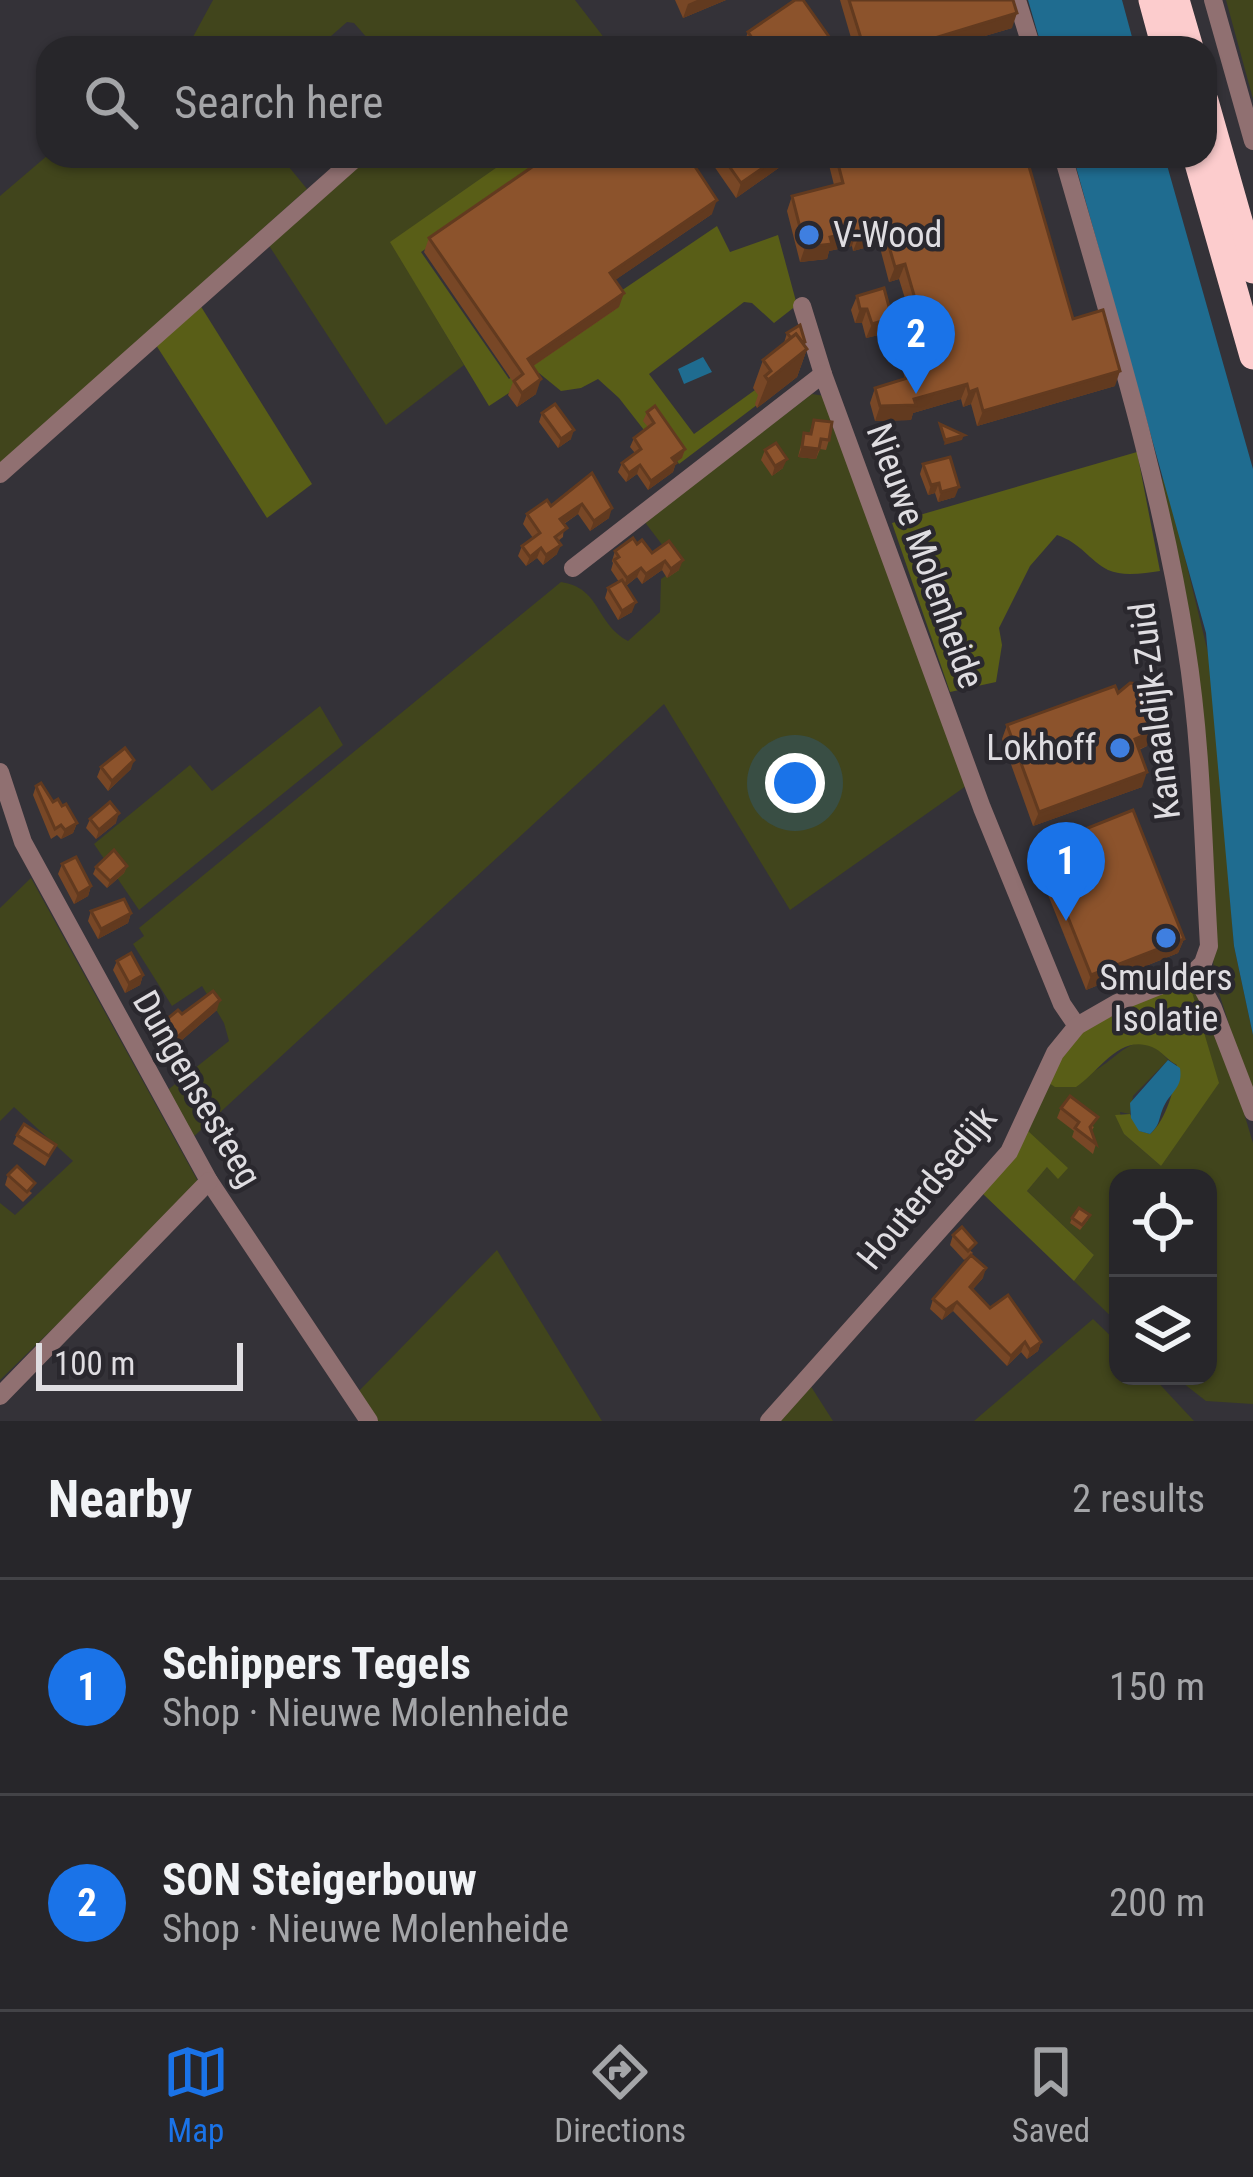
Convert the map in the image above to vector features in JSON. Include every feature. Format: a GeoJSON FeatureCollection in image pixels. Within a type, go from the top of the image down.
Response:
{"type":"FeatureCollection","features":[{"type":"Feature","properties":{"kind":"highway"},"geometry":{"type":"LineString","coordinates":[[1152,0],[1162,36]]}},
{"type":"Feature","properties":{"kind":"highway"},"geometry":{"type":"LineString","coordinates":[[1176,0],[1186,36]]}},
{"type":"Feature","properties":{"kind":"highway"},"geometry":{"type":"LineString","coordinates":[[1217,143],[1253,270]]}},
{"type":"Feature","properties":{"kind":"highway"},"geometry":{"type":"LineString","coordinates":[[1199,168],[1253,356]]}},
{"type":"Feature","properties":{"kind":"street"},"geometry":{"type":"LineString","coordinates":[[1017,0],[1028,36]]}},
{"type":"Feature","properties":{"kind":"street"},"geometry":{"type":"LineString","coordinates":[[1213,0],[1253,141]]}},
{"type":"Feature","properties":{"kind":"street"},"geometry":{"type":"LineString","coordinates":[[0,474],[344,168]]}},
{"type":"Feature","properties":{"kind":"street","name":"Kanaaldijk-Zuid"},"geometry":{"type":"LineString","coordinates":[[1066,168],[1146,454],[1186,645],[1196,715],[1209,946],[1194,972]]}},
{"type":"Feature","properties":{"kind":"street","name":"Nieuwe Molenheide"},"geometry":{"type":"LineString","coordinates":[[802,306],[982,808],[1062,1004],[1077,1026]]}},
{"type":"Feature","properties":{"kind":"street"},"geometry":{"type":"LineString","coordinates":[[573,568],[823,374]]}},
{"type":"Feature","properties":{"kind":"street","name":"Dungensesteeg"},"geometry":{"type":"LineString","coordinates":[[0,772],[23,842],[209,1181],[369,1421]]}},
{"type":"Feature","properties":{"kind":"street"},"geometry":{"type":"LineString","coordinates":[[1194,972],[1214,1008],[1253,1112]]}},
{"type":"Feature","properties":{"kind":"street","name":"Houterdsedijk"},"geometry":{"type":"LineString","coordinates":[[769,1421],[1009,1152],[1055,1054],[1077,1026],[1117,1003],[1194,972]]}},
{"type":"Feature","properties":{"kind":"street"},"geometry":{"type":"LineString","coordinates":[[0,1396],[209,1181]]}},
{"type":"Feature","properties":{"kind":"green space"},"geometry":{"type":"Polygon","coordinates":[[[213,0],[575,0],[603,36],[365,36],[347,22],[331,36],[194,36],[213,0]]]}},
{"type":"Feature","properties":{"kind":"green space"},"geometry":{"type":"Polygon","coordinates":[[[1226,0],[1253,0],[1253,99],[1226,0]]]}},
{"type":"Feature","properties":{"kind":"green space"},"geometry":{"type":"Polygon","coordinates":[[[36,165],[290,168],[307,189],[0,464],[0,196],[36,165]]]}},
{"type":"Feature","properties":{"kind":"green space"},"geometry":{"type":"Polygon","coordinates":[[[353,168],[496,168],[391,242],[464,365],[386,425],[268,244],[353,168]]]}},
{"type":"Feature","properties":{"kind":"green space"},"geometry":{"type":"Polygon","coordinates":[[[496,168],[544,168],[421,252],[509,379],[578,320],[717,226],[730,252],[778,235],[797,305],[774,323],[752,303],[744,302],[649,374],[694,434],[766,382],[774,392],[679,464],[664,441],[651,439],[598,379],[561,391],[539,373],[489,406],[390,242],[496,168]]]}},
{"type":"Feature","properties":{"kind":"green space"},"geometry":{"type":"Polygon","coordinates":[[[200,305],[312,484],[267,518],[156,345],[200,305]]]}},
{"type":"Feature","properties":{"kind":"green space"},"geometry":{"type":"Polygon","coordinates":[[[812,394],[825,396],[966,786],[790,910],[664,704],[190,1140],[164,1093],[229,1041],[202,986],[172,1006],[133,944],[144,936],[139,928],[561,582],[584,591],[609,625],[628,641],[660,612],[661,579],[679,567],[644,521],[812,394]]]}},
{"type":"Feature","properties":{"kind":"green space"},"geometry":{"type":"Polygon","coordinates":[[[1137,452],[1160,571],[1114,572],[1057,535],[1030,566],[999,628],[1002,645],[996,682],[950,692],[892,523],[1137,452]]]}},
{"type":"Feature","properties":{"kind":"green space"},"geometry":{"type":"Polygon","coordinates":[[[1164,472],[1212,669],[1234,946],[1253,1035],[1253,1100],[1214,977],[1209,859],[1164,472]]]}},
{"type":"Feature","properties":{"kind":"green space"},"geometry":{"type":"Polygon","coordinates":[[[320,706],[343,745],[139,910],[94,844],[190,765],[212,791],[320,706]]]}},
{"type":"Feature","properties":{"kind":"green space"},"geometry":{"type":"Polygon","coordinates":[[[31,878],[200,1185],[0,1380],[0,1203],[15,1215],[73,1161],[14,1107],[0,1121],[0,908],[31,878]]]}},
{"type":"Feature","properties":{"kind":"green space"},"geometry":{"type":"Polygon","coordinates":[[[1189,982],[1203,999],[1253,1143],[1253,1404],[1206,1401],[1186,1385],[1217,1385],[1217,1169],[1109,1169],[1109,1314],[1074,1281],[1094,1255],[1027,1191],[1047,1167],[1028,1131],[1046,1081],[1089,1073],[1138,1043],[1157,1049],[1168,1060],[1133,1096],[1130,1114],[1120,1112],[1124,1134],[1161,1166],[1189,982]]]}},
{"type":"Feature","properties":{"kind":"green space"},"geometry":{"type":"Polygon","coordinates":[[[1189,982],[1219,1083],[1161,1166],[1124,1134],[1115,1115],[1130,1114],[1140,1131],[1150,1134],[1161,1121],[1177,1065],[1159,1051],[1140,1044],[1120,1050],[1076,1087],[1055,1087],[1046,1081],[1071,1042],[1096,1021],[1189,982]]]}},
{"type":"Feature","properties":{"kind":"green space"},"geometry":{"type":"Polygon","coordinates":[[[1028,1131],[1068,1168],[1058,1179],[1047,1167],[1027,1191],[1094,1255],[1074,1281],[982,1193],[1028,1131]]]}},
{"type":"Feature","properties":{"kind":"green space"},"geometry":{"type":"Polygon","coordinates":[[[497,1250],[602,1421],[376,1421],[355,1395],[497,1250]]]}},
{"type":"Feature","properties":{"kind":"green space"},"geometry":{"type":"Polygon","coordinates":[[[1093,1319],[1109,1334],[1109,1385],[1160,1385],[1194,1421],[974,1421],[1093,1319]]]}},
{"type":"Feature","properties":{"kind":"green space"},"geometry":{"type":"Polygon","coordinates":[[[810,1385],[833,1421],[779,1421],[810,1385]]]}},
{"type":"Feature","properties":{"kind":"water"},"geometry":{"type":"Polygon","coordinates":[[[1028,0],[1122,0],[1132,36],[1038,36],[1028,0]]]}},
{"type":"Feature","properties":{"kind":"water"},"geometry":{"type":"Polygon","coordinates":[[[1076,168],[1168,168],[1253,469],[1253,1035],[1234,946],[1206,633],[1076,168]]]}},
{"type":"Feature","properties":{"kind":"water"},"geometry":{"type":"Polygon","coordinates":[[[703,357],[712,372],[684,384],[678,369],[703,357]]]}},
{"type":"Feature","properties":{"kind":"water"},"geometry":{"type":"Polygon","coordinates":[[[1168,1060],[1180,1068],[1178,1085],[1154,1130],[1150,1134],[1139,1131],[1131,1118],[1130,1103],[1168,1060]]]}},
{"type":"Feature","properties":{"kind":"building"},"geometry":{"type":"Polygon","coordinates":[[[795,0],[803,0],[828,36],[751,36],[748,32],[795,0]]]}},
{"type":"Feature","properties":{"kind":"building"},"geometry":{"type":"Polygon","coordinates":[[[849,0],[1013,0],[1017,13],[941,36],[860,36],[849,0]]]}},
{"type":"Feature","properties":{"kind":"building"},"geometry":{"type":"Polygon","coordinates":[[[531,168],[696,168],[717,200],[610,273],[624,293],[528,359],[541,379],[522,393],[514,381],[523,374],[429,238],[531,168]]]}},
{"type":"Feature","properties":{"kind":"building"},"geometry":{"type":"Polygon","coordinates":[[[730,168],[763,168],[741,183],[730,168]]]}},
{"type":"Feature","properties":{"kind":"building"},"geometry":{"type":"Polygon","coordinates":[[[839,168],[1029,168],[1073,319],[1103,310],[1120,371],[983,411],[977,389],[969,392],[967,384],[914,399],[916,405],[880,406],[875,388],[914,376],[896,308],[916,302],[905,264],[895,267],[884,229],[830,237],[832,244],[805,247],[792,196],[843,183],[839,168]]]}},
{"type":"Feature","properties":{"kind":"building"},"geometry":{"type":"Polygon","coordinates":[[[884,288],[892,318],[872,324],[857,296],[884,288]]]}},
{"type":"Feature","properties":{"kind":"building"},"geometry":{"type":"Polygon","coordinates":[[[800,325],[803,343],[796,334],[791,338],[787,333],[800,325]]]}},
{"type":"Feature","properties":{"kind":"building"},"geometry":{"type":"Polygon","coordinates":[[[796,334],[807,349],[768,380],[765,376],[771,371],[763,360],[796,334]]]}},
{"type":"Feature","properties":{"kind":"building"},"geometry":{"type":"Polygon","coordinates":[[[555,404],[574,430],[561,439],[542,413],[555,404]]]}},
{"type":"Feature","properties":{"kind":"building"},"geometry":{"type":"Polygon","coordinates":[[[655,406],[685,449],[672,458],[676,463],[651,481],[640,465],[629,473],[622,463],[641,449],[634,438],[654,423],[647,412],[655,406]]]}},
{"type":"Feature","properties":{"kind":"building"},"geometry":{"type":"Polygon","coordinates":[[[814,420],[832,422],[829,440],[821,439],[819,449],[802,447],[804,433],[811,434],[814,420]]]}},
{"type":"Feature","properties":{"kind":"building"},"geometry":{"type":"Polygon","coordinates":[[[940,424],[964,435],[945,440],[940,424]]]}},
{"type":"Feature","properties":{"kind":"building"},"geometry":{"type":"Polygon","coordinates":[[[776,443],[787,459],[775,466],[765,450],[776,443]]]}},
{"type":"Feature","properties":{"kind":"building"},"geometry":{"type":"Polygon","coordinates":[[[950,457],[959,487],[941,492],[939,483],[931,485],[923,464],[950,457]]]}},
{"type":"Feature","properties":{"kind":"building"},"geometry":{"type":"Polygon","coordinates":[[[592,473],[612,508],[594,521],[582,504],[560,519],[567,528],[555,537],[561,545],[546,555],[541,548],[530,557],[522,546],[540,533],[527,514],[547,500],[551,506],[592,473]]]}},
{"type":"Feature","properties":{"kind":"building"},"geometry":{"type":"Polygon","coordinates":[[[633,538],[637,544],[642,540],[652,553],[669,541],[683,560],[671,569],[665,561],[646,574],[641,568],[627,578],[614,560],[619,557],[615,551],[633,538]]]}},
{"type":"Feature","properties":{"kind":"building"},"geometry":{"type":"Polygon","coordinates":[[[622,580],[636,602],[622,611],[608,588],[622,580]]]}},
{"type":"Feature","properties":{"kind":"building"},"geometry":{"type":"Polygon","coordinates":[[[1130,683],[1139,684],[1152,732],[1135,739],[1147,772],[1039,812],[1007,725],[1115,686],[1118,693],[1130,683]]]}},
{"type":"Feature","properties":{"kind":"building"},"geometry":{"type":"Polygon","coordinates":[[[125,748],[134,760],[112,781],[101,767],[125,748]]]}},
{"type":"Feature","properties":{"kind":"building"},"geometry":{"type":"Polygon","coordinates":[[[41,783],[53,802],[58,799],[62,806],[66,804],[77,823],[55,829],[36,786],[41,783]]]}},
{"type":"Feature","properties":{"kind":"building"},"geometry":{"type":"Polygon","coordinates":[[[110,802],[119,813],[99,830],[90,819],[110,802]]]}},
{"type":"Feature","properties":{"kind":"building"},"geometry":{"type":"Polygon","coordinates":[[[1133,810],[1184,939],[1091,975],[1040,847],[1133,810]]]}},
{"type":"Feature","properties":{"kind":"building"},"geometry":{"type":"Polygon","coordinates":[[[114,850],[127,866],[110,881],[96,867],[114,850]]]}},
{"type":"Feature","properties":{"kind":"building"},"geometry":{"type":"Polygon","coordinates":[[[76,857],[91,886],[78,894],[62,864],[76,857]]]}},
{"type":"Feature","properties":{"kind":"building"},"geometry":{"type":"Polygon","coordinates":[[[124,899],[131,913],[101,929],[91,911],[124,899]]]}},
{"type":"Feature","properties":{"kind":"building"},"geometry":{"type":"Polygon","coordinates":[[[131,953],[143,975],[129,983],[117,961],[131,953]]]}},
{"type":"Feature","properties":{"kind":"building"},"geometry":{"type":"Polygon","coordinates":[[[213,991],[220,1000],[173,1041],[160,1025],[213,991]]]}},
{"type":"Feature","properties":{"kind":"building"},"geometry":{"type":"Polygon","coordinates":[[[1070,1096],[1098,1117],[1090,1127],[1096,1144],[1075,1128],[1079,1122],[1061,1108],[1070,1096]]]}},
{"type":"Feature","properties":{"kind":"building"},"geometry":{"type":"Polygon","coordinates":[[[24,1124],[56,1145],[49,1156],[17,1135],[24,1124]]]}},
{"type":"Feature","properties":{"kind":"building"},"geometry":{"type":"Polygon","coordinates":[[[17,1166],[35,1183],[27,1192],[8,1175],[17,1166]]]}},
{"type":"Feature","properties":{"kind":"building"},"geometry":{"type":"Polygon","coordinates":[[[1079,1208],[1090,1215],[1082,1225],[1072,1218],[1079,1208]]]}},
{"type":"Feature","properties":{"kind":"building"},"geometry":{"type":"Polygon","coordinates":[[[962,1227],[976,1243],[968,1251],[953,1235],[962,1227]]]}},
{"type":"Feature","properties":{"kind":"building"},"geometry":{"type":"Polygon","coordinates":[[[971,1255],[986,1268],[970,1287],[990,1308],[1008,1295],[1041,1342],[1030,1350],[1025,1342],[1011,1356],[957,1302],[946,1310],[933,1299],[971,1255]]]}},
{"type":"Feature","properties":{"kind":"place","name":"V-Wood"},"geometry":{"type":"Point","coordinates":[809,235]}},
{"type":"Feature","properties":{"kind":"place","name":"SON Steigerbouw"},"geometry":{"type":"Point","coordinates":[916,394]}},
{"type":"Feature","properties":{"kind":"place","name":"Lokhoff"},"geometry":{"type":"Point","coordinates":[1120,748]}},
{"type":"Feature","properties":{"kind":"place","name":"Schippers Tegels"},"geometry":{"type":"Point","coordinates":[1066,921]}},
{"type":"Feature","properties":{"kind":"place","name":"Smulders Isolatie"},"geometry":{"type":"Point","coordinates":[1166,938]}}]}
